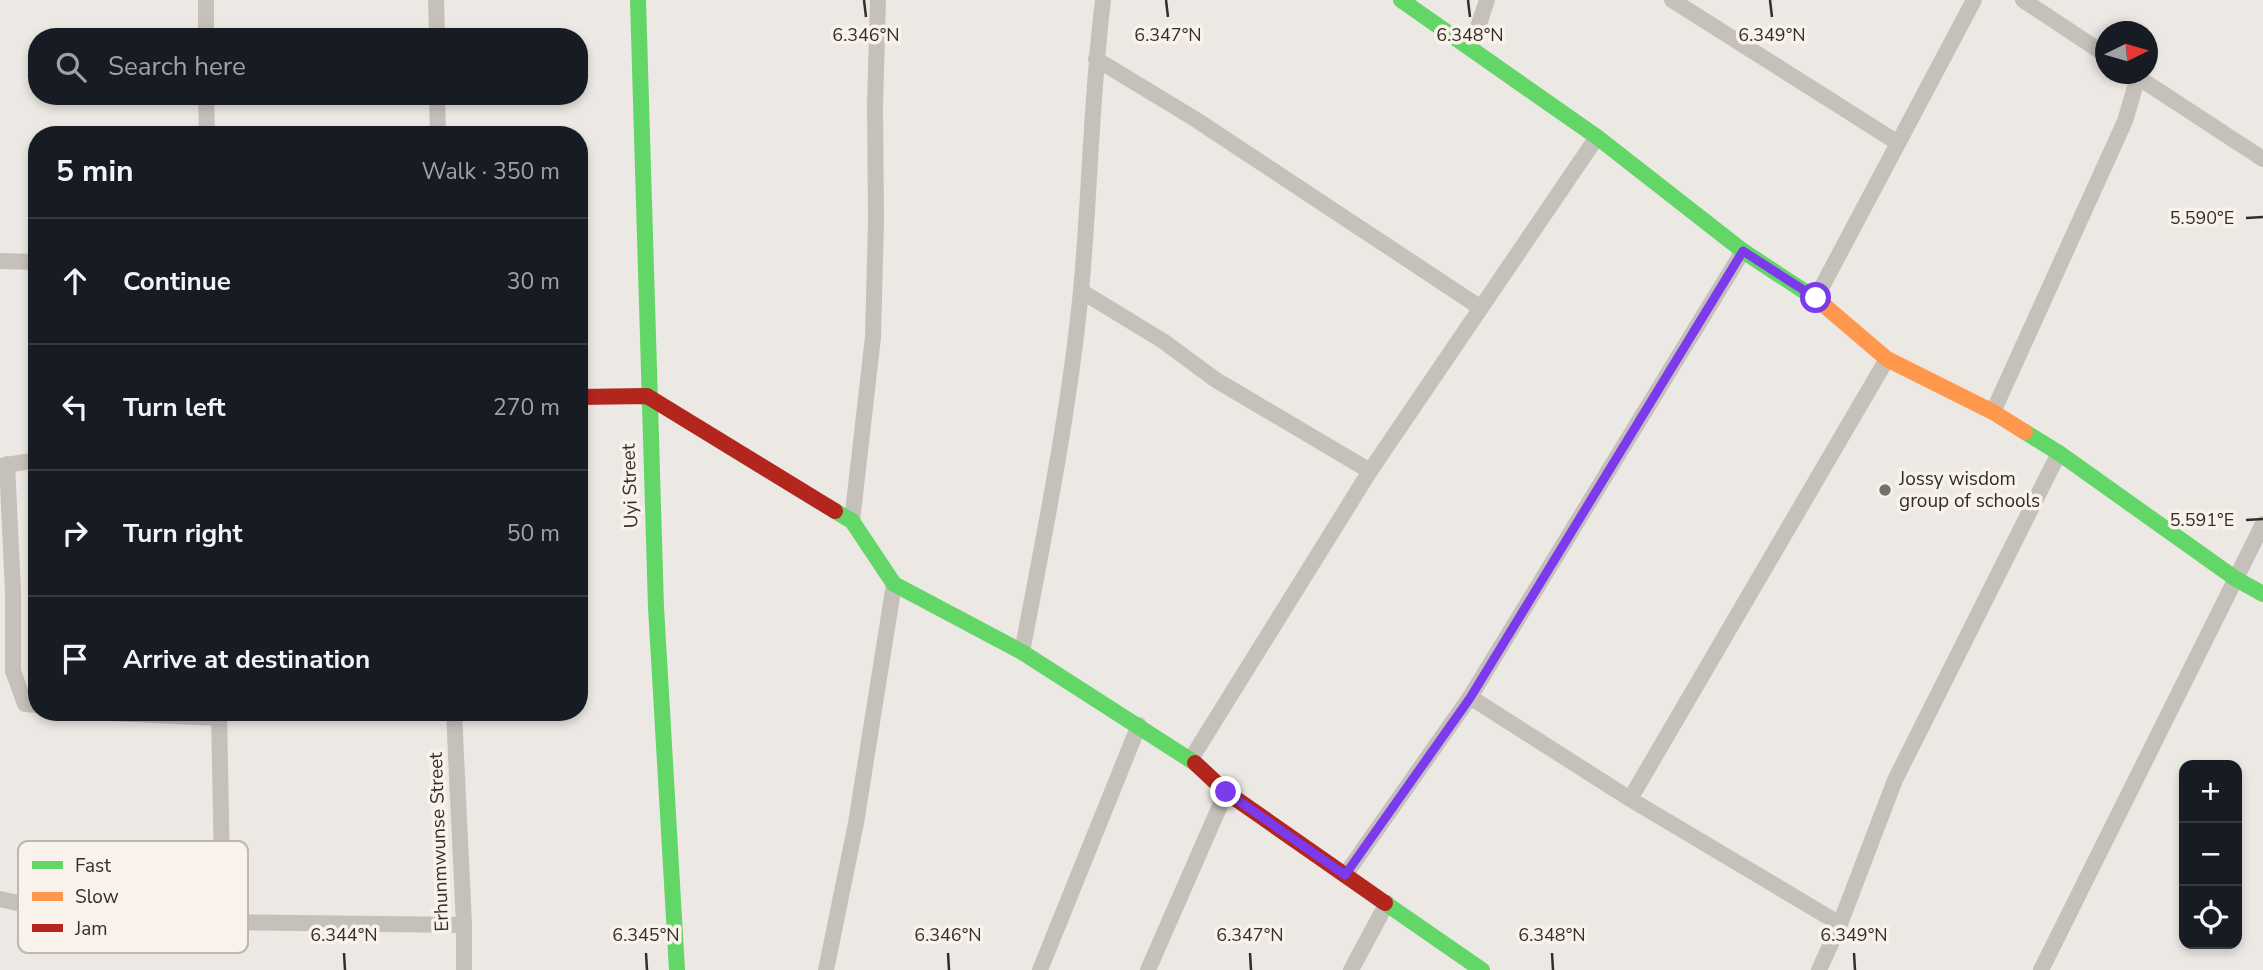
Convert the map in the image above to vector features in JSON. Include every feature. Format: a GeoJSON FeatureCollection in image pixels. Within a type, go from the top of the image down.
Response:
{"type":"FeatureCollection","features":[{"type":"Feature","properties":{"kind":"street"},"geometry":{"type":"LineString","coordinates":[[206,0],[206,28]]}},
{"type":"Feature","properties":{"kind":"street"},"geometry":{"type":"LineString","coordinates":[[436,0],[437,28]]}},
{"type":"Feature","properties":{"kind":"street","name":"Uyi Street"},"geometry":{"type":"LineString","coordinates":[[638,0],[647,396],[663,780],[677,970]]}},
{"type":"Feature","properties":{"kind":"street"},"geometry":{"type":"LineString","coordinates":[[852,521],[873,337],[878,0]]}},
{"type":"Feature","properties":{"kind":"street"},"geometry":{"type":"LineString","coordinates":[[1022,652],[1055,481],[1080,291],[1096,59],[1103,0]]}},
{"type":"Feature","properties":{"kind":"street"},"geometry":{"type":"LineString","coordinates":[[1401,0],[1597,137],[1743,251],[1816,298],[1887,359],[1993,412],[2059,453],[2236,579],[2263,594]]}},
{"type":"Feature","properties":{"kind":"street"},"geometry":{"type":"LineString","coordinates":[[1471,48],[1487,0]]}},
{"type":"Feature","properties":{"kind":"street"},"geometry":{"type":"LineString","coordinates":[[1672,0],[1898,143]]}},
{"type":"Feature","properties":{"kind":"street"},"geometry":{"type":"LineString","coordinates":[[1816,298],[1974,0]]}},
{"type":"Feature","properties":{"kind":"street"},"geometry":{"type":"LineString","coordinates":[[2023,0],[2095,48]]}},
{"type":"Feature","properties":{"kind":"street"},"geometry":{"type":"LineString","coordinates":[[1096,59],[1206,126],[1481,308]]}},
{"type":"Feature","properties":{"kind":"street"},"geometry":{"type":"LineString","coordinates":[[1993,412],[2125,121],[2133,84]]}},
{"type":"Feature","properties":{"kind":"street"},"geometry":{"type":"LineString","coordinates":[[2149,84],[2263,159]]}},
{"type":"Feature","properties":{"kind":"street"},"geometry":{"type":"LineString","coordinates":[[206,105],[207,126]]}},
{"type":"Feature","properties":{"kind":"street"},"geometry":{"type":"LineString","coordinates":[[438,105],[438,126]]}},
{"type":"Feature","properties":{"kind":"street"},"geometry":{"type":"LineString","coordinates":[[1191,759],[1370,471],[1597,137]]}},
{"type":"Feature","properties":{"kind":"street"},"geometry":{"type":"LineString","coordinates":[[1345,875],[1470,698],[1743,251]]}},
{"type":"Feature","properties":{"kind":"street"},"geometry":{"type":"LineString","coordinates":[[0,261],[28,262]]}},
{"type":"Feature","properties":{"kind":"street"},"geometry":{"type":"LineString","coordinates":[[1080,291],[1163,341],[1216,380],[1370,471]]}},
{"type":"Feature","properties":{"kind":"street"},"geometry":{"type":"LineString","coordinates":[[1630,799],[1887,359]]}},
{"type":"Feature","properties":{"kind":"street"},"geometry":{"type":"LineString","coordinates":[[588,397],[647,396],[852,521],[894,584],[1022,652],[1191,759],[1226,792],[1482,970]]}},
{"type":"Feature","properties":{"kind":"street"},"geometry":{"type":"LineString","coordinates":[[1818,970],[1840,924],[1895,780],[2059,453]]}},
{"type":"Feature","properties":{"kind":"street"},"geometry":{"type":"LineString","coordinates":[[28,461],[4,465],[13,590],[13,671],[25,704],[28,704]]}},
{"type":"Feature","properties":{"kind":"street"},"geometry":{"type":"LineString","coordinates":[[2040,970],[2263,524]]}},
{"type":"Feature","properties":{"kind":"street"},"geometry":{"type":"LineString","coordinates":[[826,970],[856,823],[894,584]]}},
{"type":"Feature","properties":{"kind":"street"},"geometry":{"type":"LineString","coordinates":[[1470,698],[1630,799],[1840,924]]}},
{"type":"Feature","properties":{"kind":"street"},"geometry":{"type":"LineString","coordinates":[[219,721],[221,841]]}},
{"type":"Feature","properties":{"kind":"street","name":"Erhunmwunse Street"},"geometry":{"type":"LineString","coordinates":[[454,721],[464,970]]}},
{"type":"Feature","properties":{"kind":"street"},"geometry":{"type":"LineString","coordinates":[[1040,970],[1139,725]]}},
{"type":"Feature","properties":{"kind":"street"},"geometry":{"type":"LineString","coordinates":[[1148,970],[1226,792]]}},
{"type":"Feature","properties":{"kind":"street"},"geometry":{"type":"LineString","coordinates":[[0,899],[18,903]]}},
{"type":"Feature","properties":{"kind":"street"},"geometry":{"type":"LineString","coordinates":[[1351,970],[1387,903]]}},
{"type":"Feature","properties":{"kind":"street"},"geometry":{"type":"LineString","coordinates":[[248,922],[464,925]]}},
{"type":"Feature","properties":{"kind":"traffic: fast"},"geometry":{"type":"LineString","coordinates":[[638,0],[656,607],[677,970]]}},
{"type":"Feature","properties":{"kind":"traffic: fast"},"geometry":{"type":"LineString","coordinates":[[1401,0],[1597,137],[1743,251],[1819,301]]}},
{"type":"Feature","properties":{"kind":"traffic: fast"},"geometry":{"type":"LineString","coordinates":[[2025,432],[2059,453],[2236,579],[2263,594]]}},
{"type":"Feature","properties":{"kind":"traffic: fast"},"geometry":{"type":"LineString","coordinates":[[835,511],[852,521],[894,584],[1022,652],[1195,763]]}},
{"type":"Feature","properties":{"kind":"traffic: fast"},"geometry":{"type":"LineString","coordinates":[[1385,903],[1482,970]]}},
{"type":"Feature","properties":{"kind":"traffic: slow"},"geometry":{"type":"LineString","coordinates":[[1819,301],[1887,359],[1993,412],[2025,432]]}},
{"type":"Feature","properties":{"kind":"traffic: jam"},"geometry":{"type":"LineString","coordinates":[[588,397],[647,396],[835,511]]}},
{"type":"Feature","properties":{"kind":"traffic: jam"},"geometry":{"type":"LineString","coordinates":[[1195,763],[1226,792],[1385,903]]}},
{"type":"Feature","properties":{"kind":"place","name":"Jossy wisdom group of schools"},"geometry":{"type":"Point","coordinates":[1885,490]}},
{"type":"Feature","properties":{"kind":"route"},"geometry":{"type":"LineString","coordinates":[[1226,792],[1345,875],[1470,698],[1743,251],[1816,298]]}}]}
